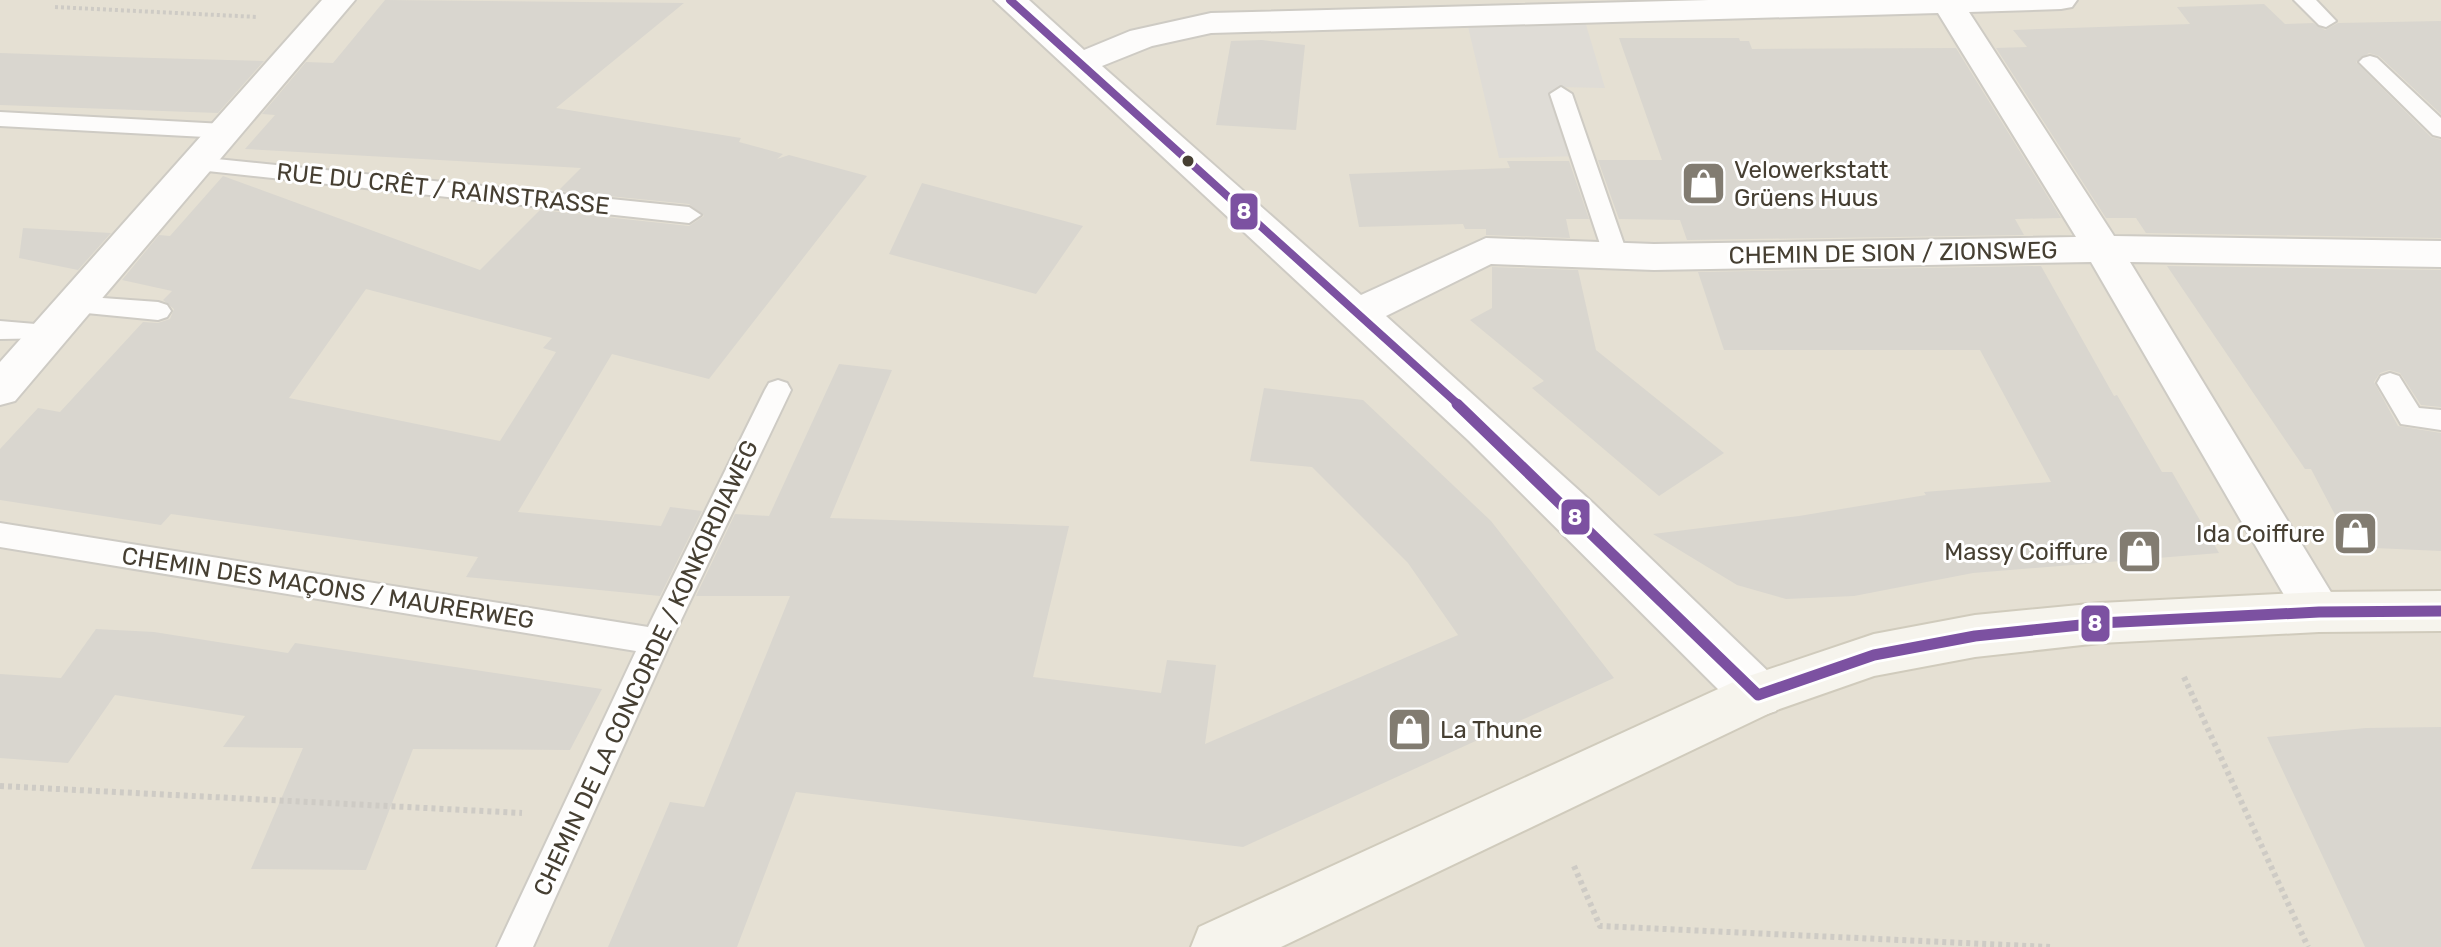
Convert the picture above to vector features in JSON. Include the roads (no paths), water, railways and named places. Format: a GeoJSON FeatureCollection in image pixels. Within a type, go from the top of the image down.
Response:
{"type":"FeatureCollection","features":[{"type":"Feature","properties":{"kind":"main road"},"geometry":{"type":"LineString","coordinates":[[1219,947],[1758,695],[1874,655],[1975,636],[2100,623],[2319,612],[2441,611]]}},
{"type":"Feature","properties":{"kind":"street"},"geometry":{"type":"LineString","coordinates":[[0,390],[339,0]]}},
{"type":"Feature","properties":{"kind":"street"},"geometry":{"type":"LineString","coordinates":[[1010,0],[1358,313],[1663,597],[1758,695]]}},
{"type":"Feature","properties":{"kind":"street"},"geometry":{"type":"LineString","coordinates":[[1079,63],[1142,38],[1211,23],[1362,9],[1948,4],[2061,0]]}},
{"type":"Feature","properties":{"kind":"street"},"geometry":{"type":"LineString","coordinates":[[1948,4],[2103,249],[2319,612]]}},
{"type":"Feature","properties":{"kind":"street","name":"CHEMIN DE SION / ZIONSWEG"},"geometry":{"type":"LineString","coordinates":[[1358,313],[1486,251],[1616,256],[2103,249],[2441,254]]}},
{"type":"Feature","properties":{"kind":"lane"},"geometry":{"type":"LineString","coordinates":[[2304,0],[2326,21]]}},
{"type":"Feature","properties":{"kind":"lane"},"geometry":{"type":"LineString","coordinates":[[2370,62],[2441,130]]}},
{"type":"Feature","properties":{"kind":"lane"},"geometry":{"type":"LineString","coordinates":[[1561,94],[1616,256]]}},
{"type":"Feature","properties":{"kind":"lane"},"geometry":{"type":"LineString","coordinates":[[0,119],[224,131]]}},
{"type":"Feature","properties":{"kind":"lane","name":"RUE DU CRÊT / RAINSTRASSE"},"geometry":{"type":"LineString","coordinates":[[197,164],[689,215]]}},
{"type":"Feature","properties":{"kind":"lane"},"geometry":{"type":"LineString","coordinates":[[75,305],[158,311]]}},
{"type":"Feature","properties":{"kind":"lane"},"geometry":{"type":"LineString","coordinates":[[0,330],[50,332]]}},
{"type":"Feature","properties":{"kind":"lane"},"geometry":{"type":"LineString","coordinates":[[2390,383],[2411,417],[2441,420]]}},
{"type":"Feature","properties":{"kind":"lane","name":"CHEMIN DE LA CONCORDE / KONKORDIAWEG"},"geometry":{"type":"LineString","coordinates":[[515,947],[656,641],[778,390]]}},
{"type":"Feature","properties":{"kind":"lane","name":"CHEMIN DES MAÇONS / MAURERWEG"},"geometry":{"type":"LineString","coordinates":[[0,535],[656,641]]}},
{"type":"Feature","properties":{"kind":"place","name":"Velowerkstatt Grüens Huus"},"geometry":{"type":"Point","coordinates":[1703,184]}},
{"type":"Feature","properties":{"kind":"place","name":"Ida Coiffure"},"geometry":{"type":"Point","coordinates":[2356,534]}},
{"type":"Feature","properties":{"kind":"place","name":"Massy Coiffure"},"geometry":{"type":"Point","coordinates":[2139,552]}},
{"type":"Feature","properties":{"kind":"place","name":"La Thune"},"geometry":{"type":"Point","coordinates":[1409,730]}}]}
